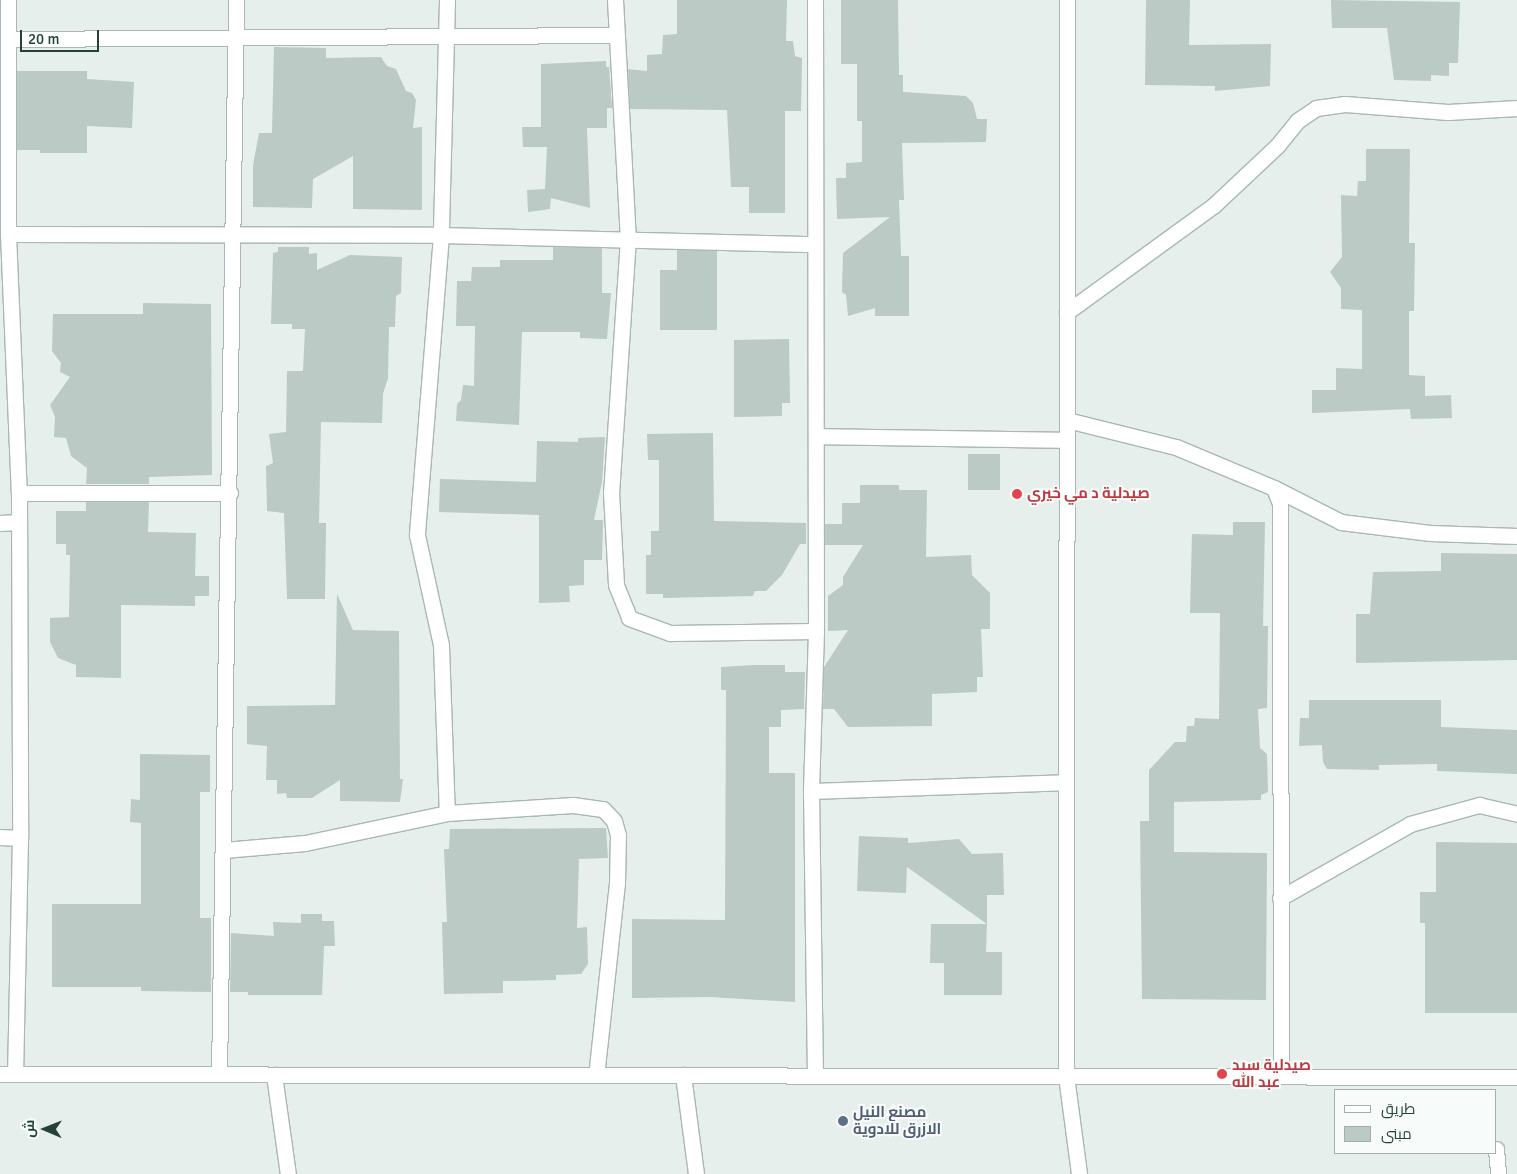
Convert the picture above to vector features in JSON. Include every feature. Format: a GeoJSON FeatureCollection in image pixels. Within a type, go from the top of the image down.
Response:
{"type":"FeatureCollection","features":[{"type":"Feature","properties":{"kind":"street"},"geometry":{"type":"LineString","coordinates":[[8,0],[10,39],[8,234],[19,493],[20,838],[8,1074],[1281,1076],[1489,1084],[1517,1077]]}},
{"type":"Feature","properties":{"kind":"street"},"geometry":{"type":"LineString","coordinates":[[219,1074],[230,493],[236,0]]}},
{"type":"Feature","properties":{"kind":"street"},"geometry":{"type":"LineString","coordinates":[[447,0],[440,235],[417,535],[441,645],[447,813]]}},
{"type":"Feature","properties":{"kind":"street"},"geometry":{"type":"LineString","coordinates":[[614,0],[628,238],[611,492],[616,585],[629,618],[670,634],[816,630]]}},
{"type":"Feature","properties":{"kind":"street"},"geometry":{"type":"LineString","coordinates":[[815,0],[816,630],[811,791],[816,1076]]}},
{"type":"Feature","properties":{"kind":"street"},"geometry":{"type":"LineString","coordinates":[[1067,0],[1067,440],[1064,782],[1066,1076],[1079,1174]]}},
{"type":"Feature","properties":{"kind":"street"},"geometry":{"type":"LineString","coordinates":[[10,39],[237,35],[615,35]]}},
{"type":"Feature","properties":{"kind":"street"},"geometry":{"type":"LineString","coordinates":[[1067,312],[1212,206],[1277,146],[1297,121],[1316,108],[1345,104],[1448,112],[1517,108]]}},
{"type":"Feature","properties":{"kind":"street"},"geometry":{"type":"LineString","coordinates":[[8,234],[440,235],[628,238],[815,244]]}},
{"type":"Feature","properties":{"kind":"street"},"geometry":{"type":"LineString","coordinates":[[1067,420],[1176,447],[1274,488],[1341,522],[1430,533],[1517,536]]}},
{"type":"Feature","properties":{"kind":"street"},"geometry":{"type":"LineString","coordinates":[[816,436],[1067,440]]}},
{"type":"Feature","properties":{"kind":"street"},"geometry":{"type":"LineString","coordinates":[[1274,488],[1280,504],[1281,1076]]}},
{"type":"Feature","properties":{"kind":"street"},"geometry":{"type":"LineString","coordinates":[[19,493],[230,493]]}},
{"type":"Feature","properties":{"kind":"street"},"geometry":{"type":"LineString","coordinates":[[0,523],[19,522]]}},
{"type":"Feature","properties":{"kind":"street"},"geometry":{"type":"LineString","coordinates":[[811,791],[1064,782]]}},
{"type":"Feature","properties":{"kind":"street"},"geometry":{"type":"LineString","coordinates":[[224,850],[305,843],[447,813],[573,805],[603,809],[614,821],[618,835],[617,883],[596,1075]]}},
{"type":"Feature","properties":{"kind":"street"},"geometry":{"type":"LineString","coordinates":[[1280,898],[1410,824],[1479,805],[1517,814]]}},
{"type":"Feature","properties":{"kind":"street"},"geometry":{"type":"LineString","coordinates":[[0,838],[20,838]]}},
{"type":"Feature","properties":{"kind":"street"},"geometry":{"type":"LineString","coordinates":[[274,1074],[288,1174]]}},
{"type":"Feature","properties":{"kind":"street"},"geometry":{"type":"LineString","coordinates":[[683,1075],[696,1174]]}},
{"type":"Feature","properties":{"kind":"street"},"geometry":{"type":"LineString","coordinates":[[1496,1154],[1498,1174]]}},
{"type":"Feature","properties":{"kind":"building"},"geometry":{"type":"Polygon","coordinates":[[[677,0],[787,0],[786,41],[793,41],[795,56],[802,58],[801,111],[785,111],[785,213],[749,213],[749,187],[731,187],[727,110],[630,109],[628,69],[647,71],[647,55],[662,54],[663,35],[677,34],[677,0]]]}},
{"type":"Feature","properties":{"kind":"building"},"geometry":{"type":"Polygon","coordinates":[[[841,0],[898,0],[899,75],[903,75],[903,92],[966,96],[973,103],[977,119],[987,119],[986,142],[902,143],[904,200],[899,200],[901,256],[909,256],[909,316],[875,316],[875,308],[848,316],[846,295],[842,292],[843,253],[890,217],[837,219],[836,178],[846,178],[846,163],[862,162],[862,121],[857,121],[857,64],[841,64],[841,0]]]}},
{"type":"Feature","properties":{"kind":"building"},"geometry":{"type":"Polygon","coordinates":[[[1146,0],[1190,0],[1189,45],[1271,44],[1270,86],[1215,91],[1215,86],[1145,85],[1146,0]]]}},
{"type":"Feature","properties":{"kind":"building"},"geometry":{"type":"Polygon","coordinates":[[[1331,0],[1460,2],[1458,63],[1449,63],[1449,76],[1431,75],[1431,81],[1394,80],[1387,28],[1332,28],[1331,0]]]}},
{"type":"Feature","properties":{"kind":"building"},"geometry":{"type":"Polygon","coordinates":[[[274,47],[326,48],[326,58],[381,57],[387,66],[396,69],[406,91],[412,93],[416,100],[413,128],[422,127],[422,210],[353,209],[353,156],[313,179],[312,208],[253,207],[253,165],[259,133],[272,133],[274,47]]]}},
{"type":"Feature","properties":{"kind":"building"},"geometry":{"type":"Polygon","coordinates":[[[606,61],[606,67],[609,67],[612,108],[607,108],[607,128],[587,128],[590,208],[551,198],[550,209],[528,212],[527,190],[545,189],[547,147],[523,147],[522,127],[541,127],[541,64],[606,61]]]}},
{"type":"Feature","properties":{"kind":"building"},"geometry":{"type":"Polygon","coordinates":[[[17,71],[87,71],[87,79],[134,82],[132,128],[87,126],[87,153],[40,153],[40,150],[17,150],[17,71]]]}},
{"type":"Feature","properties":{"kind":"building"},"geometry":{"type":"Polygon","coordinates":[[[1366,149],[1410,149],[1409,243],[1415,243],[1414,311],[1409,311],[1409,375],[1425,376],[1425,396],[1451,395],[1452,418],[1411,419],[1410,409],[1312,413],[1312,390],[1336,390],[1336,368],[1362,369],[1362,310],[1341,309],[1341,288],[1330,272],[1342,257],[1341,195],[1357,196],[1358,181],[1366,181],[1366,149]]]}},
{"type":"Feature","properties":{"kind":"building"},"geometry":{"type":"Polygon","coordinates":[[[278,247],[309,247],[309,254],[317,253],[317,270],[350,255],[402,257],[401,293],[396,296],[395,327],[389,327],[388,378],[383,394],[382,423],[321,422],[319,523],[326,523],[325,599],[287,599],[284,513],[267,511],[266,466],[273,463],[269,434],[286,432],[287,371],[303,371],[305,329],[292,329],[292,324],[271,324],[273,253],[278,252],[278,247]]]}},
{"type":"Feature","properties":{"kind":"building"},"geometry":{"type":"Polygon","coordinates":[[[553,247],[602,248],[602,293],[611,293],[607,339],[580,338],[580,332],[522,332],[519,425],[456,421],[457,404],[461,400],[463,385],[474,386],[475,326],[456,326],[457,281],[471,281],[472,267],[500,267],[500,260],[553,260],[553,247]]]}},
{"type":"Feature","properties":{"kind":"building"},"geometry":{"type":"Polygon","coordinates":[[[677,250],[717,251],[717,330],[660,330],[660,270],[677,270],[677,250]]]}},
{"type":"Feature","properties":{"kind":"building"},"geometry":{"type":"Polygon","coordinates":[[[143,303],[211,304],[212,475],[149,477],[149,484],[86,484],[87,468],[71,456],[66,438],[54,437],[55,417],[50,405],[70,377],[60,372],[61,363],[52,351],[53,314],[143,314],[143,303]]]}},
{"type":"Feature","properties":{"kind":"building"},"geometry":{"type":"Polygon","coordinates":[[[789,339],[790,403],[782,403],[782,416],[734,417],[734,340],[789,339]]]}},
{"type":"Feature","properties":{"kind":"building"},"geometry":{"type":"Polygon","coordinates":[[[713,433],[714,521],[806,523],[806,544],[800,544],[782,575],[766,591],[755,591],[753,596],[663,598],[663,594],[646,594],[646,555],[651,555],[651,531],[659,531],[659,460],[648,460],[647,434],[713,433]]]}},
{"type":"Feature","properties":{"kind":"building"},"geometry":{"type":"Polygon","coordinates":[[[605,437],[602,482],[594,520],[603,520],[602,560],[584,560],[584,585],[569,586],[570,602],[539,603],[539,515],[439,512],[440,479],[536,482],[537,441],[578,442],[578,438],[605,437]]]}},
{"type":"Feature","properties":{"kind":"building"},"geometry":{"type":"Polygon","coordinates":[[[968,454],[1000,454],[1000,490],[968,490],[968,454]]]}},
{"type":"Feature","properties":{"kind":"building"},"geometry":{"type":"Polygon","coordinates":[[[860,485],[899,485],[899,490],[927,490],[926,557],[971,555],[972,575],[990,593],[990,629],[981,629],[983,677],[977,677],[977,692],[932,694],[932,726],[848,727],[834,709],[823,709],[824,667],[848,630],[828,631],[828,596],[843,585],[843,577],[863,545],[825,545],[825,524],[842,524],[842,503],[860,503],[860,485]]]}},
{"type":"Feature","properties":{"kind":"building"},"geometry":{"type":"Polygon","coordinates":[[[86,502],[149,502],[148,532],[196,533],[195,576],[209,576],[209,596],[195,596],[195,606],[121,605],[121,678],[76,677],[76,665],[58,658],[50,642],[50,618],[69,617],[70,555],[66,555],[66,544],[56,544],[56,511],[86,511],[86,502]]]}},
{"type":"Feature","properties":{"kind":"building"},"geometry":{"type":"Polygon","coordinates":[[[1233,522],[1265,522],[1263,626],[1268,626],[1267,708],[1258,709],[1260,748],[1267,754],[1268,792],[1261,795],[1261,800],[1174,802],[1174,852],[1267,853],[1266,1000],[1142,999],[1140,821],[1149,821],[1149,770],[1175,742],[1186,742],[1187,726],[1194,726],[1195,718],[1219,719],[1220,613],[1190,613],[1192,534],[1233,535],[1233,522]]]}},
{"type":"Feature","properties":{"kind":"building"},"geometry":{"type":"Polygon","coordinates":[[[1441,553],[1517,554],[1517,660],[1356,663],[1356,614],[1370,614],[1373,572],[1441,571],[1441,553]]]}},
{"type":"Feature","properties":{"kind":"building"},"geometry":{"type":"Polygon","coordinates":[[[337,594],[353,630],[399,631],[400,779],[403,779],[400,802],[340,801],[340,780],[312,798],[287,798],[286,793],[277,794],[277,780],[266,780],[267,746],[247,744],[247,706],[335,705],[337,594]]]}},
{"type":"Feature","properties":{"kind":"building"},"geometry":{"type":"Polygon","coordinates":[[[785,665],[785,672],[805,672],[804,709],[781,710],[781,727],[769,727],[769,773],[795,773],[795,1002],[710,997],[632,998],[632,919],[725,920],[726,690],[721,690],[721,667],[785,665]]]}},
{"type":"Feature","properties":{"kind":"building"},"geometry":{"type":"Polygon","coordinates":[[[1309,700],[1441,700],[1441,727],[1517,730],[1517,774],[1437,771],[1437,764],[1379,765],[1379,770],[1327,769],[1323,762],[1322,745],[1299,746],[1300,718],[1309,718],[1309,700]]]}},
{"type":"Feature","properties":{"kind":"building"},"geometry":{"type":"Polygon","coordinates":[[[140,754],[210,755],[210,792],[200,792],[200,918],[211,918],[211,992],[141,991],[141,987],[52,987],[52,904],[141,904],[141,823],[130,822],[131,799],[140,800],[140,754]]]}},
{"type":"Feature","properties":{"kind":"building"},"geometry":{"type":"Polygon","coordinates":[[[606,828],[608,858],[579,859],[577,928],[587,927],[588,964],[581,974],[556,975],[556,980],[503,981],[503,993],[444,994],[442,922],[447,922],[444,849],[449,849],[450,829],[606,828]]]}},
{"type":"Feature","properties":{"kind":"building"},"geometry":{"type":"Polygon","coordinates":[[[859,836],[908,838],[908,843],[959,839],[972,854],[1003,853],[1004,895],[987,895],[987,924],[907,867],[906,893],[857,891],[859,836]]]}},
{"type":"Feature","properties":{"kind":"building"},"geometry":{"type":"Polygon","coordinates":[[[1436,842],[1517,843],[1517,1013],[1425,1013],[1425,923],[1420,923],[1420,892],[1436,892],[1436,842]]]}},
{"type":"Feature","properties":{"kind":"building"},"geometry":{"type":"Polygon","coordinates":[[[301,914],[322,914],[322,921],[334,921],[335,946],[324,946],[322,995],[248,995],[248,992],[230,992],[231,933],[274,936],[273,922],[301,923],[301,914]]]}},
{"type":"Feature","properties":{"kind":"building"},"geometry":{"type":"Polygon","coordinates":[[[931,924],[987,924],[986,952],[1002,952],[1002,995],[944,995],[944,963],[930,963],[931,924]]]}},
{"type":"Feature","properties":{"kind":"place","name":"صيدلية د مي خيري"},"geometry":{"type":"Point","coordinates":[1017,494]}},
{"type":"Feature","properties":{"kind":"place","name":"صيدلية سيد عبد الله"},"geometry":{"type":"Point","coordinates":[1222,1074]}},
{"type":"Feature","properties":{"kind":"place","name":"مصنع النيل الازرق للادوية"},"geometry":{"type":"Point","coordinates":[843,1121]}}]}
